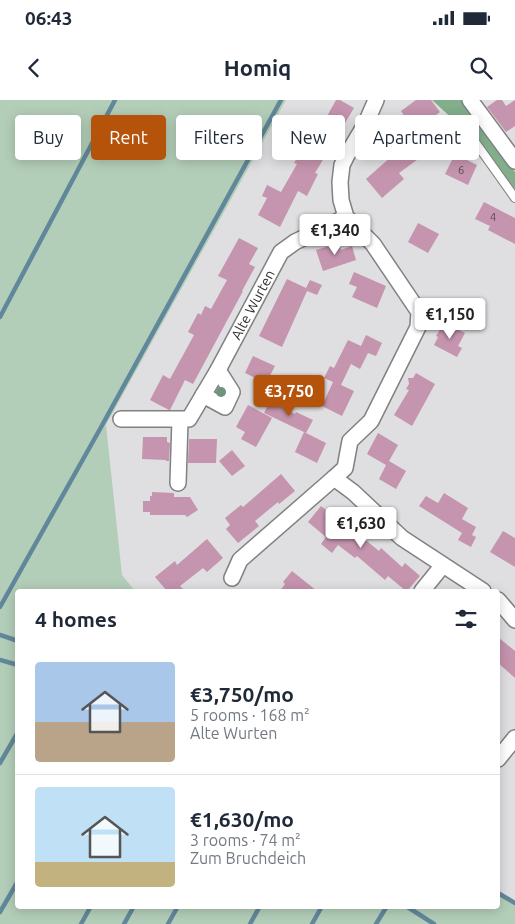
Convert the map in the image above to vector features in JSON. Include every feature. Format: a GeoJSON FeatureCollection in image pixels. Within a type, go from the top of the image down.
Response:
{"type":"FeatureCollection","features":[{"type":"Feature","properties":{"kind":"street"},"geometry":{"type":"LineString","coordinates":[[232,578],[240,560],[346,468],[350,441],[371,421],[418,326],[420,312],[373,244],[346,216],[341,200],[340,182],[342,165],[366,123],[376,100]]}},
{"type":"Feature","properties":{"kind":"street"},"geometry":{"type":"LineString","coordinates":[[470,100],[515,161]]}},
{"type":"Feature","properties":{"kind":"street","name":"Alte Wurten"},"geometry":{"type":"LineString","coordinates":[[180,420],[189,419],[218,370],[281,252],[295,242],[346,216]]}},
{"type":"Feature","properties":{"kind":"street"},"geometry":{"type":"LineString","coordinates":[[203,395],[225,407],[232,392],[218,370]]}},
{"type":"Feature","properties":{"kind":"street"},"geometry":{"type":"LineString","coordinates":[[121,419],[180,420],[178,483]]}},
{"type":"Feature","properties":{"kind":"street"},"geometry":{"type":"LineString","coordinates":[[334,478],[353,492],[402,538],[480,589]]}},
{"type":"Feature","properties":{"kind":"street"},"geometry":{"type":"LineString","coordinates":[[424,589],[443,566]]}},
{"type":"Feature","properties":{"kind":"street"},"geometry":{"type":"LineString","coordinates":[[500,602],[515,620]]}},
{"type":"Feature","properties":{"kind":"street"},"geometry":{"type":"LineString","coordinates":[[500,757],[515,738]]}},
{"type":"Feature","properties":{"kind":"lane"},"geometry":{"type":"LineString","coordinates":[[479,147],[515,198]]}},
{"type":"Feature","properties":{"kind":"green space"},"geometry":{"type":"Polygon","coordinates":[[[0,100],[286,100],[278,115],[272,115],[272,125],[262,143],[262,115],[176,115],[176,160],[253,160],[106,425],[122,575],[133,589],[15,589],[15,909],[500,909],[500,896],[515,905],[515,924],[0,924],[0,100]]]}},
{"type":"Feature","properties":{"kind":"green space"},"geometry":{"type":"Polygon","coordinates":[[[432,100],[463,100],[474,115],[448,115],[432,100]]]}},
{"type":"Feature","properties":{"kind":"green space"},"geometry":{"type":"Polygon","coordinates":[[[479,122],[515,172],[515,190],[493,162],[479,139],[479,122]]]}},
{"type":"Feature","properties":{"kind":"building"},"geometry":{"type":"Polygon","coordinates":[[[336,100],[340,100],[354,108],[345,123],[345,115],[328,115],[336,100]]]}},
{"type":"Feature","properties":{"kind":"building"},"geometry":{"type":"Polygon","coordinates":[[[416,100],[431,100],[440,112],[436,115],[404,115],[401,111],[416,100]]]}},
{"type":"Feature","properties":{"kind":"building"},"geometry":{"type":"Polygon","coordinates":[[[497,100],[502,100],[506,106],[515,100],[515,126],[506,132],[487,107],[497,100]]]}},
{"type":"Feature","properties":{"kind":"building"},"geometry":{"type":"Polygon","coordinates":[[[296,160],[323,160],[315,173],[318,174],[307,196],[298,191],[280,227],[258,215],[267,198],[262,196],[267,185],[281,192],[297,164],[294,163],[296,160]]]}},
{"type":"Feature","properties":{"kind":"building"},"geometry":{"type":"Polygon","coordinates":[[[387,160],[417,160],[399,173],[404,179],[382,198],[366,179],[387,160]]]}},
{"type":"Feature","properties":{"kind":"building"},"geometry":{"type":"Polygon","coordinates":[[[452,160],[467,160],[477,165],[468,185],[445,174],[452,160]]]}},
{"type":"Feature","properties":{"kind":"building"},"geometry":{"type":"Polygon","coordinates":[[[484,202],[515,218],[515,244],[488,230],[490,226],[475,219],[484,202]]]}},
{"type":"Feature","properties":{"kind":"building"},"geometry":{"type":"Polygon","coordinates":[[[418,223],[439,234],[428,253],[408,242],[418,223]]]}},
{"type":"Feature","properties":{"kind":"building"},"geometry":{"type":"Polygon","coordinates":[[[239,238],[258,248],[249,264],[255,267],[193,384],[185,380],[169,410],[150,400],[163,375],[170,379],[194,335],[188,332],[198,313],[201,315],[205,306],[211,309],[227,280],[218,276],[239,238]]]}},
{"type":"Feature","properties":{"kind":"building"},"geometry":{"type":"Polygon","coordinates":[[[339,243],[341,250],[352,246],[356,260],[323,271],[316,250],[339,243]]]}},
{"type":"Feature","properties":{"kind":"building"},"geometry":{"type":"Polygon","coordinates":[[[354,272],[386,286],[377,308],[352,297],[357,287],[349,284],[354,272]]]}},
{"type":"Feature","properties":{"kind":"building"},"geometry":{"type":"Polygon","coordinates":[[[287,279],[306,288],[310,280],[322,285],[317,295],[307,291],[282,347],[259,336],[287,279]]]}},
{"type":"Feature","properties":{"kind":"building"},"geometry":{"type":"Polygon","coordinates":[[[446,323],[465,333],[458,346],[462,348],[457,357],[434,345],[438,337],[436,336],[446,323]]]}},
{"type":"Feature","properties":{"kind":"building"},"geometry":{"type":"Polygon","coordinates":[[[366,335],[382,343],[376,356],[368,353],[360,369],[351,364],[341,385],[354,391],[342,416],[322,406],[333,382],[324,378],[330,366],[334,368],[348,340],[361,346],[366,335]]]}},
{"type":"Feature","properties":{"kind":"building"},"geometry":{"type":"Polygon","coordinates":[[[253,356],[275,366],[266,383],[245,373],[253,356]]]}},
{"type":"Feature","properties":{"kind":"building"},"geometry":{"type":"Polygon","coordinates":[[[416,373],[435,384],[412,426],[394,415],[409,390],[406,389],[409,384],[408,378],[413,378],[416,373]]]}},
{"type":"Feature","properties":{"kind":"building"},"geometry":{"type":"Polygon","coordinates":[[[270,401],[295,414],[296,412],[313,420],[306,433],[264,413],[270,401]]]}},
{"type":"Feature","properties":{"kind":"building"},"geometry":{"type":"Polygon","coordinates":[[[248,405],[272,418],[256,447],[241,439],[245,432],[236,427],[248,405]]]}},
{"type":"Feature","properties":{"kind":"building"},"geometry":{"type":"Polygon","coordinates":[[[304,432],[326,443],[317,463],[295,452],[304,432]]]}},
{"type":"Feature","properties":{"kind":"building"},"geometry":{"type":"Polygon","coordinates":[[[378,433],[398,445],[389,461],[406,471],[396,489],[379,479],[386,465],[367,454],[378,433]]]}},
{"type":"Feature","properties":{"kind":"building"},"geometry":{"type":"Polygon","coordinates":[[[143,437],[167,437],[167,442],[170,443],[169,461],[142,459],[143,437]]]}},
{"type":"Feature","properties":{"kind":"building"},"geometry":{"type":"Polygon","coordinates":[[[189,439],[217,439],[216,463],[188,463],[189,439]]]}},
{"type":"Feature","properties":{"kind":"building"},"geometry":{"type":"Polygon","coordinates":[[[232,450],[245,466],[232,476],[219,461],[232,450]]]}},
{"type":"Feature","properties":{"kind":"building"},"geometry":{"type":"Polygon","coordinates":[[[281,474],[295,491],[255,521],[259,526],[238,543],[226,529],[230,525],[225,518],[241,505],[243,507],[281,474]]]}},
{"type":"Feature","properties":{"kind":"building"},"geometry":{"type":"Polygon","coordinates":[[[152,492],[174,493],[174,497],[190,497],[198,510],[187,517],[185,515],[150,515],[150,512],[143,512],[143,501],[150,501],[152,492]]]}},
{"type":"Feature","properties":{"kind":"building"},"geometry":{"type":"Polygon","coordinates":[[[444,493],[468,508],[462,519],[476,527],[472,535],[476,537],[471,547],[458,540],[462,533],[419,506],[426,496],[438,503],[444,493]]]}},
{"type":"Feature","properties":{"kind":"building"},"geometry":{"type":"Polygon","coordinates":[[[321,506],[379,551],[381,548],[402,567],[405,563],[420,576],[409,589],[404,589],[388,576],[385,580],[357,556],[355,558],[338,545],[332,553],[321,544],[326,537],[308,522],[321,506]]]}},
{"type":"Feature","properties":{"kind":"building"},"geometry":{"type":"Polygon","coordinates":[[[503,531],[515,538],[515,567],[490,552],[503,531]]]}},
{"type":"Feature","properties":{"kind":"building"},"geometry":{"type":"Polygon","coordinates":[[[207,539],[223,558],[207,572],[203,568],[180,586],[183,589],[165,589],[155,577],[175,561],[177,565],[207,539]]]}},
{"type":"Feature","properties":{"kind":"building"},"geometry":{"type":"Polygon","coordinates":[[[292,571],[314,589],[281,589],[285,584],[283,582],[292,571]]]}},
{"type":"Feature","properties":{"kind":"building"},"geometry":{"type":"Polygon","coordinates":[[[500,639],[515,651],[515,678],[500,665],[500,639]]]}},
{"type":"Feature","properties":{"kind":"waterway"},"geometry":{"type":"LineString","coordinates":[[0,317],[115,100]]}},
{"type":"Feature","properties":{"kind":"waterway"},"geometry":{"type":"LineString","coordinates":[[0,607],[281,100]]}},
{"type":"Feature","properties":{"kind":"waterway"},"geometry":{"type":"LineString","coordinates":[[0,635],[15,640]]}},
{"type":"Feature","properties":{"kind":"waterway"},"geometry":{"type":"LineString","coordinates":[[0,660],[15,664]]}},
{"type":"Feature","properties":{"kind":"waterway"},"geometry":{"type":"LineString","coordinates":[[0,763],[15,737]]}},
{"type":"Feature","properties":{"kind":"waterway"},"geometry":{"type":"LineString","coordinates":[[0,912],[15,886]]}},
{"type":"Feature","properties":{"kind":"waterway"},"geometry":{"type":"LineString","coordinates":[[500,894],[515,903]]}},
{"type":"Feature","properties":{"kind":"waterway"},"geometry":{"type":"LineString","coordinates":[[81,924],[89,909]]}},
{"type":"Feature","properties":{"kind":"waterway"},"geometry":{"type":"LineString","coordinates":[[124,924],[132,909]]}},
{"type":"Feature","properties":{"kind":"waterway"},"geometry":{"type":"LineString","coordinates":[[168,924],[176,909]]}},
{"type":"Feature","properties":{"kind":"waterway"},"geometry":{"type":"LineString","coordinates":[[250,924],[258,909]]}},
{"type":"Feature","properties":{"kind":"waterway"},"geometry":{"type":"LineString","coordinates":[[312,924],[320,909]]}},
{"type":"Feature","properties":{"kind":"waterway"},"geometry":{"type":"LineString","coordinates":[[376,924],[385,909]]}},
{"type":"Feature","properties":{"kind":"waterway"},"geometry":{"type":"LineString","coordinates":[[411,909],[434,924]]}}]}
